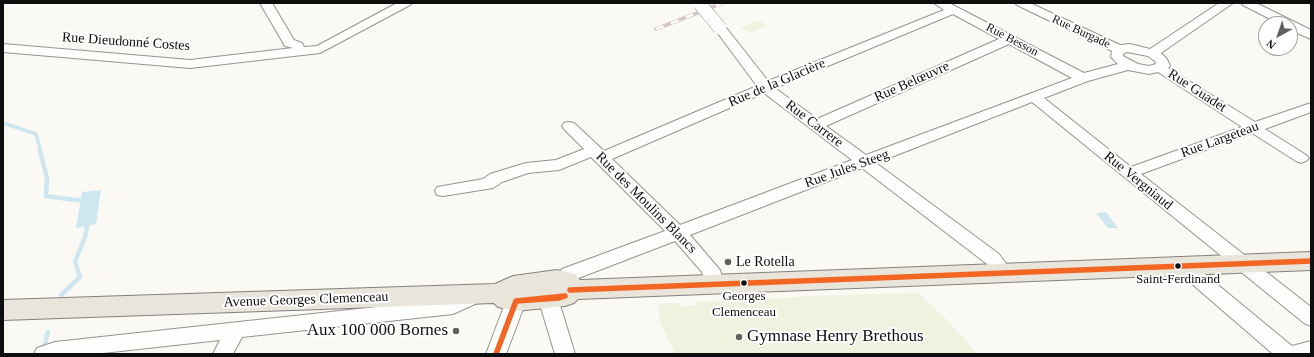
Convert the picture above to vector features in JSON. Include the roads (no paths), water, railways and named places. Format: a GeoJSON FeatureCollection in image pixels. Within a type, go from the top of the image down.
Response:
{"type":"FeatureCollection","features":[{"type":"Feature","properties":{"kind":"main road","name":"Avenue Georges Clemenceau"},"geometry":{"type":"LineString","coordinates":[[509,297],[507,288],[516,284],[536,283],[557,279],[567,285],[715,284],[1311,261]]}},
{"type":"Feature","properties":{"kind":"main road","name":"Avenue Georges Clemenceau"},"geometry":{"type":"LineString","coordinates":[[5,310],[478,295],[545,299],[562,297],[568,294],[567,285]]}},
{"type":"Feature","properties":{"kind":"street"},"geometry":{"type":"LineString","coordinates":[[266,3],[289,43],[296,49]]}},
{"type":"Feature","properties":{"kind":"street","name":"Rue Dieudonné Costes"},"geometry":{"type":"LineString","coordinates":[[3,48],[182,64],[296,49],[320,49],[406,3]]}},
{"type":"Feature","properties":{"kind":"street","name":"Rue Carrere"},"geometry":{"type":"LineString","coordinates":[[699,3],[765,87],[993,259],[1003,272]]}},
{"type":"Feature","properties":{"kind":"street","name":"Rue Besson"},"geometry":{"type":"LineString","coordinates":[[940,3],[1083,78]]}},
{"type":"Feature","properties":{"kind":"street","name":"Rue Burgade"},"geometry":{"type":"LineString","coordinates":[[1021,3],[1120,50]]}},
{"type":"Feature","properties":{"kind":"street"},"geometry":{"type":"LineString","coordinates":[[1152,53],[1228,3]]}},
{"type":"Feature","properties":{"kind":"street"},"geometry":{"type":"LineString","coordinates":[[1247,3],[1273,16]]}},
{"type":"Feature","properties":{"kind":"street","name":"Rue de la Glacière"},"geometry":{"type":"LineString","coordinates":[[443,191],[487,184],[496,178],[526,168],[559,165],[598,154],[953,10]]}},
{"type":"Feature","properties":{"kind":"street"},"geometry":{"type":"LineString","coordinates":[[1298,28],[1311,35]]}},
{"type":"Feature","properties":{"kind":"street","name":"Rue Belœuvre"},"geometry":{"type":"LineString","coordinates":[[815,125],[1010,39]]}},
{"type":"Feature","properties":{"kind":"street"},"geometry":{"type":"LineString","coordinates":[[1134,67],[1120,59],[1116,54],[1120,50],[1130,48],[1152,53],[1163,63],[1160,68]]}},
{"type":"Feature","properties":{"kind":"street","name":"Rue Jules Steeg"},"geometry":{"type":"LineString","coordinates":[[567,285],[569,274],[863,161],[872,160],[1083,78],[1128,66],[1149,70],[1160,68]]}},
{"type":"Feature","properties":{"kind":"street","name":"Rue Guadet"},"geometry":{"type":"LineString","coordinates":[[1160,68],[1301,158]]}},
{"type":"Feature","properties":{"kind":"street","name":"Rue Vergniaud"},"geometry":{"type":"LineString","coordinates":[[1034,97],[1311,318]]}},
{"type":"Feature","properties":{"kind":"street","name":"Rue Largeteau"},"geometry":{"type":"LineString","coordinates":[[1129,173],[1309,109]]}},
{"type":"Feature","properties":{"kind":"street","name":"Rue des Moulins Blancs"},"geometry":{"type":"LineString","coordinates":[[569,126],[678,233],[711,270],[715,284]]}},
{"type":"Feature","properties":{"kind":"street"},"geometry":{"type":"LineString","coordinates":[[1184,266],[1287,354]]}},
{"type":"Feature","properties":{"kind":"street","name":"Avenue Georges Clemenceau"},"geometry":{"type":"LineString","coordinates":[[44,354],[55,350],[453,306],[478,295]]}},
{"type":"Feature","properties":{"kind":"street"},"geometry":{"type":"LineString","coordinates":[[496,354],[509,297]]}},
{"type":"Feature","properties":{"kind":"street"},"geometry":{"type":"LineString","coordinates":[[545,299],[550,305],[565,354]]}},
{"type":"Feature","properties":{"kind":"street"},"geometry":{"type":"LineString","coordinates":[[224,354],[235,331]]}},
{"type":"Feature","properties":{"kind":"street"},"geometry":{"type":"LineString","coordinates":[[1295,354],[1311,349]]}},
{"type":"Feature","properties":{"kind":"water"},"geometry":{"type":"Polygon","coordinates":[[[101,190],[96,224],[76,228],[82,192],[101,190]]]}},
{"type":"Feature","properties":{"kind":"water"},"geometry":{"type":"Polygon","coordinates":[[[1106,212],[1118,228],[1108,228],[1096,213],[1106,212]]]}},
{"type":"Feature","properties":{"kind":"waterway"},"geometry":{"type":"LineString","coordinates":[[3,123],[36,134],[41,152]]}},
{"type":"Feature","properties":{"kind":"waterway"},"geometry":{"type":"LineString","coordinates":[[40,151],[47,178],[46,196],[84,201]]}},
{"type":"Feature","properties":{"kind":"waterway"},"geometry":{"type":"LineString","coordinates":[[61,295],[80,277],[75,262],[85,237],[88,222]]}},
{"type":"Feature","properties":{"kind":"waterway"},"geometry":{"type":"LineString","coordinates":[[44,348],[48,332]]}},
{"type":"Feature","properties":{"kind":"railway"},"geometry":{"type":"LineString","coordinates":[[656,29],[723,3]]}},
{"type":"Feature","properties":{"kind":"place","name":"Le Rotella"},"geometry":{"type":"Point","coordinates":[728,262]}},
{"type":"Feature","properties":{"kind":"place","name":"Saint-Ferdinand"},"geometry":{"type":"Point","coordinates":[1178,266]}},
{"type":"Feature","properties":{"kind":"place","name":"Georges Clemenceau"},"geometry":{"type":"Point","coordinates":[744,283]}},
{"type":"Feature","properties":{"kind":"place","name":"Aux 100 000 Bornes"},"geometry":{"type":"Point","coordinates":[456,331]}},
{"type":"Feature","properties":{"kind":"place","name":"Gymnase Henry Brethous"},"geometry":{"type":"Point","coordinates":[739,337]}}]}
